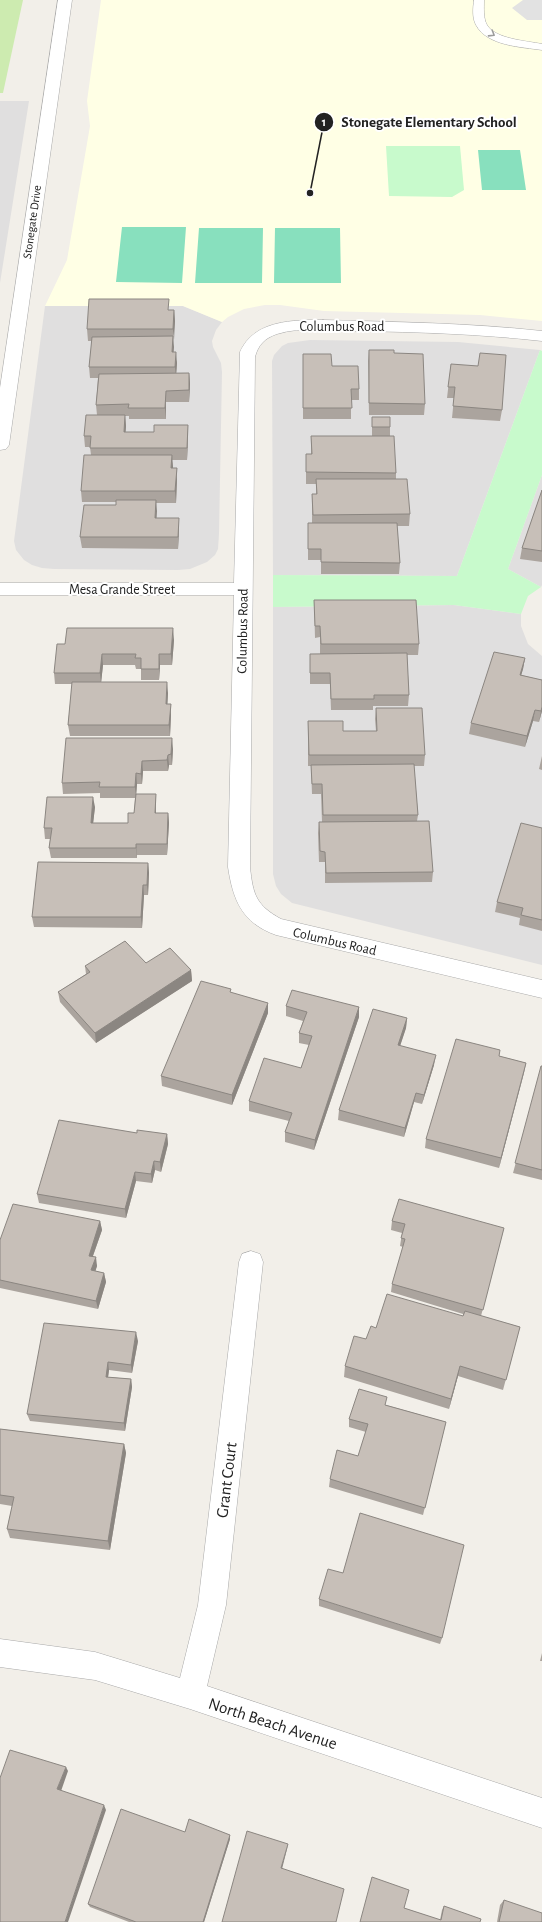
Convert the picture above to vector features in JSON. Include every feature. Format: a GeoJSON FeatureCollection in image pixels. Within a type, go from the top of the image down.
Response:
{"type":"FeatureCollection","features":[{"type":"Feature","properties":{"kind":"street","name":"Stonegate Drive"},"geometry":{"type":"LineString","coordinates":[[0,445],[65,0]]}},
{"type":"Feature","properties":{"kind":"street","name":"Columbus Road"},"geometry":{"type":"LineString","coordinates":[[542,336],[432,327],[303,325],[271,330],[254,341],[249,348],[247,357],[239,867],[242,894],[250,908],[263,919],[288,930],[542,989]]}},
{"type":"Feature","properties":{"kind":"street","name":"Mesa Grande Street"},"geometry":{"type":"LineString","coordinates":[[0,589],[243,590]]}},
{"type":"Feature","properties":{"kind":"street","name":"Grant Court"},"geometry":{"type":"LineString","coordinates":[[190,1695],[212,1605],[251,1262]]}},
{"type":"Feature","properties":{"kind":"street","name":"North Beach Avenue"},"geometry":{"type":"LineString","coordinates":[[0,1653],[39,1657],[95,1666],[190,1695],[542,1813]]}},
{"type":"Feature","properties":{"kind":"lane"},"geometry":{"type":"LineString","coordinates":[[478,0],[481,25],[490,34],[504,40],[542,47]]}},
{"type":"Feature","properties":{"kind":"lane"},"geometry":{"type":"LineString","coordinates":[[527,44],[542,42]]}},
{"type":"Feature","properties":{"kind":"shaded area"},"geometry":{"type":"Polygon","coordinates":[[[101,0],[542,0],[542,321],[480,315],[324,311],[280,305],[265,305],[244,309],[228,317],[222,322],[183,306],[45,306],[67,260],[90,126],[87,101],[101,0]]]}},
{"type":"Feature","properties":{"kind":"shaded area"},"geometry":{"type":"Polygon","coordinates":[[[523,0],[542,0],[542,20],[527,20],[512,8],[523,0]]]}},
{"type":"Feature","properties":{"kind":"shaded area"},"geometry":{"type":"Polygon","coordinates":[[[0,101],[29,101],[0,283],[0,101]]]}},
{"type":"Feature","properties":{"kind":"shaded area"},"geometry":{"type":"Polygon","coordinates":[[[45,306],[183,306],[222,322],[216,330],[212,341],[213,347],[221,363],[222,372],[219,534],[218,549],[215,555],[207,562],[190,569],[178,570],[54,569],[32,565],[24,560],[16,550],[14,541],[45,306]]]}},
{"type":"Feature","properties":{"kind":"shaded area"},"geometry":{"type":"Polygon","coordinates":[[[310,340],[458,342],[540,350],[457,576],[273,575],[272,361],[274,355],[282,346],[288,343],[310,340]]]}},
{"type":"Feature","properties":{"kind":"shaded area"},"geometry":{"type":"Polygon","coordinates":[[[542,475],[542,585],[541,587],[508,569],[542,475]]]}},
{"type":"Feature","properties":{"kind":"shaded area"},"geometry":{"type":"Polygon","coordinates":[[[454,605],[521,614],[521,626],[528,644],[542,656],[542,965],[292,903],[281,894],[276,886],[273,874],[273,607],[454,605]]]}},
{"type":"Feature","properties":{"kind":"green space"},"geometry":{"type":"Polygon","coordinates":[[[0,0],[23,0],[3,93],[0,93],[0,0]]]}},
{"type":"Feature","properties":{"kind":"green space"},"geometry":{"type":"Polygon","coordinates":[[[386,146],[460,146],[464,190],[452,197],[389,196],[386,146]]]}},
{"type":"Feature","properties":{"kind":"green space"},"geometry":{"type":"Polygon","coordinates":[[[478,150],[520,150],[526,190],[482,190],[478,150]]]}},
{"type":"Feature","properties":{"kind":"green space"},"geometry":{"type":"Polygon","coordinates":[[[122,227],[186,227],[182,283],[116,282],[122,227]]]}},
{"type":"Feature","properties":{"kind":"green space"},"geometry":{"type":"Polygon","coordinates":[[[199,228],[263,228],[262,283],[195,283],[199,228]]]}},
{"type":"Feature","properties":{"kind":"green space"},"geometry":{"type":"Polygon","coordinates":[[[275,228],[340,228],[341,283],[274,283],[275,228]]]}},
{"type":"Feature","properties":{"kind":"green space"},"geometry":{"type":"Polygon","coordinates":[[[540,350],[542,351],[542,475],[508,569],[541,587],[528,596],[521,614],[454,605],[273,607],[273,575],[457,576],[540,350]]]}},
{"type":"Feature","properties":{"kind":"building"},"geometry":{"type":"Polygon","coordinates":[[[89,299],[169,299],[168,310],[174,310],[173,329],[87,329],[89,299]]]}},
{"type":"Feature","properties":{"kind":"building"},"geometry":{"type":"Polygon","coordinates":[[[173,336],[172,352],[176,352],[175,367],[89,367],[92,337],[173,336]]]}},
{"type":"Feature","properties":{"kind":"building"},"geometry":{"type":"Polygon","coordinates":[[[369,350],[394,350],[394,353],[423,354],[425,404],[369,403],[369,350]]]}},
{"type":"Feature","properties":{"kind":"building"},"geometry":{"type":"Polygon","coordinates":[[[480,353],[506,355],[502,410],[453,406],[455,387],[448,387],[451,364],[478,366],[480,353]]]}},
{"type":"Feature","properties":{"kind":"building"},"geometry":{"type":"Polygon","coordinates":[[[303,354],[331,354],[332,366],[358,366],[359,389],[351,389],[352,408],[303,408],[303,354]]]}},
{"type":"Feature","properties":{"kind":"building"},"geometry":{"type":"Polygon","coordinates":[[[189,373],[189,390],[166,391],[165,408],[128,408],[129,404],[96,405],[99,374],[189,373]]]}},
{"type":"Feature","properties":{"kind":"building"},"geometry":{"type":"Polygon","coordinates":[[[86,415],[125,415],[124,432],[154,432],[154,425],[188,425],[187,448],[90,448],[91,436],[84,436],[86,415]]]}},
{"type":"Feature","properties":{"kind":"building"},"geometry":{"type":"Polygon","coordinates":[[[372,417],[390,417],[390,427],[372,427],[372,417]]]}},
{"type":"Feature","properties":{"kind":"building"},"geometry":{"type":"Polygon","coordinates":[[[311,436],[394,436],[396,473],[306,472],[306,454],[312,454],[311,436]]]}},
{"type":"Feature","properties":{"kind":"building"},"geometry":{"type":"Polygon","coordinates":[[[84,455],[172,455],[171,468],[177,468],[175,491],[81,491],[84,455]]]}},
{"type":"Feature","properties":{"kind":"building"},"geometry":{"type":"Polygon","coordinates":[[[316,479],[407,479],[410,514],[313,515],[312,494],[317,494],[316,479]]]}},
{"type":"Feature","properties":{"kind":"building"},"geometry":{"type":"Polygon","coordinates":[[[542,490],[542,551],[522,548],[542,490]]]}},
{"type":"Feature","properties":{"kind":"building"},"geometry":{"type":"Polygon","coordinates":[[[116,500],[156,500],[155,518],[179,518],[178,537],[80,537],[84,505],[116,505],[116,500]]]}},
{"type":"Feature","properties":{"kind":"building"},"geometry":{"type":"Polygon","coordinates":[[[308,523],[397,523],[400,563],[321,562],[321,549],[308,549],[308,523]]]}},
{"type":"Feature","properties":{"kind":"building"},"geometry":{"type":"Polygon","coordinates":[[[314,600],[416,600],[419,644],[321,644],[320,626],[315,626],[314,600]]]}},
{"type":"Feature","properties":{"kind":"building"},"geometry":{"type":"Polygon","coordinates":[[[67,628],[173,628],[171,654],[159,654],[159,669],[141,669],[141,658],[135,658],[136,654],[102,654],[100,673],[54,673],[57,644],[65,644],[67,628]]]}},
{"type":"Feature","properties":{"kind":"building"},"geometry":{"type":"Polygon","coordinates":[[[494,652],[525,658],[520,675],[542,680],[541,711],[535,710],[527,736],[471,723],[494,652]]]}},
{"type":"Feature","properties":{"kind":"building"},"geometry":{"type":"Polygon","coordinates":[[[407,653],[409,695],[374,695],[374,699],[331,699],[330,673],[310,673],[310,654],[407,653]]]}},
{"type":"Feature","properties":{"kind":"building"},"geometry":{"type":"Polygon","coordinates":[[[72,682],[167,682],[166,704],[171,704],[169,725],[68,725],[72,682]]]}},
{"type":"Feature","properties":{"kind":"building"},"geometry":{"type":"Polygon","coordinates":[[[376,708],[422,708],[425,755],[309,755],[308,721],[343,721],[343,731],[377,731],[376,708]]]}},
{"type":"Feature","properties":{"kind":"building"},"geometry":{"type":"Polygon","coordinates":[[[66,738],[172,738],[171,754],[168,755],[167,760],[142,761],[141,774],[136,773],[135,787],[99,787],[100,782],[62,783],[66,738]]]}},
{"type":"Feature","properties":{"kind":"building"},"geometry":{"type":"Polygon","coordinates":[[[414,764],[418,815],[323,815],[322,784],[312,784],[311,765],[414,764]]]}},
{"type":"Feature","properties":{"kind":"building"},"geometry":{"type":"Polygon","coordinates":[[[136,794],[156,794],[155,813],[168,813],[167,844],[136,844],[136,848],[49,848],[52,828],[44,828],[47,797],[93,797],[91,823],[128,823],[128,813],[134,813],[136,794]]]}},
{"type":"Feature","properties":{"kind":"building"},"geometry":{"type":"Polygon","coordinates":[[[429,821],[433,872],[326,873],[325,852],[320,851],[319,822],[429,821]]]}},
{"type":"Feature","properties":{"kind":"building"},"geometry":{"type":"Polygon","coordinates":[[[521,823],[542,828],[542,920],[521,915],[523,908],[497,902],[521,823]]]}},
{"type":"Feature","properties":{"kind":"building"},"geometry":{"type":"Polygon","coordinates":[[[38,862],[148,863],[147,885],[143,885],[141,917],[32,917],[38,862]]]}},
{"type":"Feature","properties":{"kind":"building"},"geometry":{"type":"Polygon","coordinates":[[[125,941],[146,963],[170,948],[191,970],[95,1033],[58,992],[90,972],[85,966],[125,941]]]}},
{"type":"Feature","properties":{"kind":"building"},"geometry":{"type":"Polygon","coordinates":[[[201,981],[231,989],[230,992],[268,1003],[232,1095],[161,1076],[201,981]]]}},
{"type":"Feature","properties":{"kind":"building"},"geometry":{"type":"Polygon","coordinates":[[[292,990],[359,1007],[315,1140],[285,1132],[292,1113],[249,1101],[264,1058],[301,1068],[312,1036],[299,1033],[307,1012],[286,1006],[292,990]]]}},
{"type":"Feature","properties":{"kind":"building"},"geometry":{"type":"Polygon","coordinates":[[[373,1009],[407,1018],[398,1045],[436,1055],[424,1095],[416,1093],[405,1128],[339,1110],[373,1009]]]}},
{"type":"Feature","properties":{"kind":"building"},"geometry":{"type":"Polygon","coordinates":[[[456,1039],[500,1050],[499,1056],[526,1063],[501,1158],[426,1139],[456,1039]]]}},
{"type":"Feature","properties":{"kind":"building"},"geometry":{"type":"Polygon","coordinates":[[[542,1066],[542,1170],[515,1163],[542,1066]]]}},
{"type":"Feature","properties":{"kind":"building"},"geometry":{"type":"Polygon","coordinates":[[[59,1120],[137,1133],[137,1130],[167,1134],[160,1162],[154,1161],[151,1174],[135,1172],[125,1209],[37,1194],[59,1120]]]}},
{"type":"Feature","properties":{"kind":"building"},"geometry":{"type":"Polygon","coordinates":[[[399,1199],[504,1228],[483,1310],[392,1284],[405,1239],[401,1238],[405,1224],[392,1221],[399,1199]]]}},
{"type":"Feature","properties":{"kind":"building"},"geometry":{"type":"Polygon","coordinates":[[[13,1204],[100,1221],[89,1256],[96,1257],[91,1270],[104,1273],[96,1301],[0,1280],[0,1240],[13,1204]]]}},
{"type":"Feature","properties":{"kind":"building"},"geometry":{"type":"Polygon","coordinates":[[[387,1294],[463,1316],[465,1311],[520,1327],[506,1380],[460,1366],[451,1399],[345,1366],[354,1336],[366,1339],[371,1326],[376,1328],[387,1294]]]}},
{"type":"Feature","properties":{"kind":"building"},"geometry":{"type":"Polygon","coordinates":[[[44,1323],[136,1332],[131,1365],[108,1362],[106,1377],[131,1379],[124,1423],[27,1414],[44,1323]]]}},
{"type":"Feature","properties":{"kind":"building"},"geometry":{"type":"Polygon","coordinates":[[[359,1389],[387,1397],[385,1405],[446,1422],[425,1508],[330,1479],[337,1450],[358,1456],[368,1424],[349,1419],[359,1389]]]}},
{"type":"Feature","properties":{"kind":"building"},"geometry":{"type":"Polygon","coordinates":[[[0,1429],[124,1444],[108,1541],[7,1529],[14,1497],[0,1495],[0,1429]]]}},
{"type":"Feature","properties":{"kind":"building"},"geometry":{"type":"Polygon","coordinates":[[[360,1513],[464,1545],[442,1638],[319,1599],[328,1569],[343,1573],[360,1513]]]}},
{"type":"Feature","properties":{"kind":"building"},"geometry":{"type":"Polygon","coordinates":[[[10,1750],[66,1767],[57,1789],[104,1805],[65,1922],[0,1922],[0,1778],[10,1750]]]}},
{"type":"Feature","properties":{"kind":"building"},"geometry":{"type":"Polygon","coordinates":[[[121,1809],[185,1832],[189,1819],[230,1835],[203,1922],[136,1922],[88,1904],[121,1809]]]}},
{"type":"Feature","properties":{"kind":"building"},"geometry":{"type":"Polygon","coordinates":[[[247,1831],[288,1844],[281,1868],[344,1889],[336,1922],[222,1922],[247,1831]]]}},
{"type":"Feature","properties":{"kind":"building"},"geometry":{"type":"Polygon","coordinates":[[[372,1877],[409,1890],[404,1908],[441,1920],[444,1906],[481,1919],[480,1922],[360,1922],[372,1877]]]}},
{"type":"Feature","properties":{"kind":"building"},"geometry":{"type":"Polygon","coordinates":[[[504,1900],[542,1913],[542,1922],[499,1922],[504,1900]]]}},
{"type":"Feature","properties":{"kind":"place","name":"Stonegate Elementary School"},"geometry":{"type":"Point","coordinates":[310,193]}}]}
